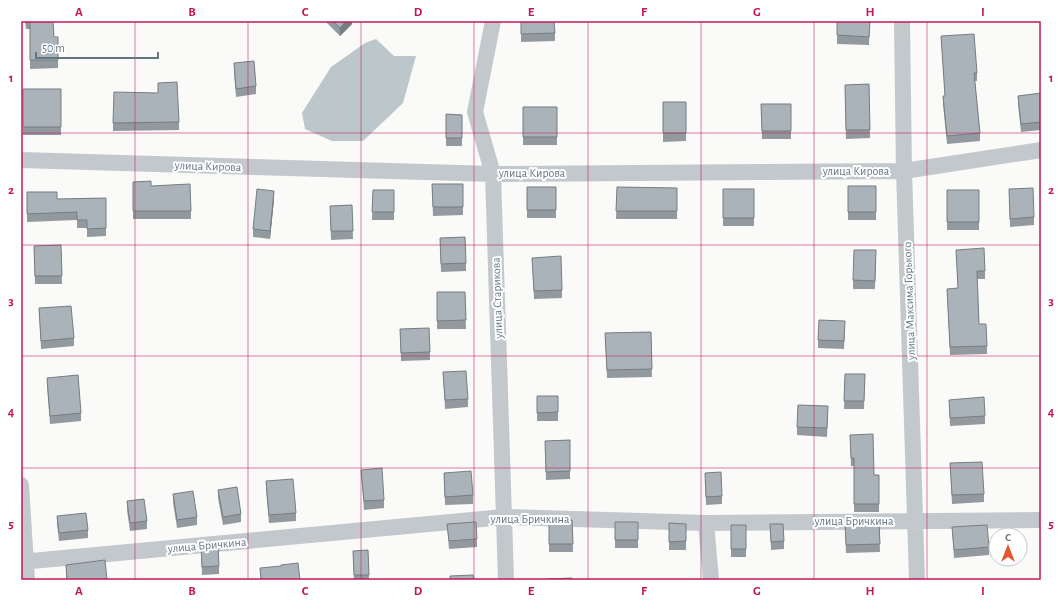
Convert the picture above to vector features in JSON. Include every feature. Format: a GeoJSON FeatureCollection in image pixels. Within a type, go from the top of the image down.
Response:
{"type":"FeatureCollection","features":[{"type":"Feature","properties":{"kind":"street","name":"улица Старикова"},"geometry":{"type":"LineString","coordinates":[[492,21],[475,112],[493,174],[506,580]]}},
{"type":"Feature","properties":{"kind":"street","name":"улица Максима Горького"},"geometry":{"type":"LineString","coordinates":[[902,21],[904,171],[917,580]]}},
{"type":"Feature","properties":{"kind":"street","name":"улица Кирова"},"geometry":{"type":"LineString","coordinates":[[21,160],[493,174],[904,171],[1041,150]]}},
{"type":"Feature","properties":{"kind":"street"},"geometry":{"type":"LineString","coordinates":[[21,485],[23,562],[27,580]]}},
{"type":"Feature","properties":{"kind":"street","name":"улица Бричкина"},"geometry":{"type":"LineString","coordinates":[[23,562],[504,517],[706,523],[1041,520]]}},
{"type":"Feature","properties":{"kind":"street"},"geometry":{"type":"LineString","coordinates":[[706,523],[711,580]]}},
{"type":"Feature","properties":{"kind":"shaded area"},"geometry":{"type":"Polygon","coordinates":[[[376,39],[394,56],[416,56],[403,103],[363,141],[332,141],[305,129],[302,113],[331,67],[365,43],[376,39]]]}},
{"type":"Feature","properties":{"kind":"building"},"geometry":{"type":"Polygon","coordinates":[[[30,21],[53,21],[54,37],[58,37],[58,60],[30,60],[30,21]]]}},
{"type":"Feature","properties":{"kind":"building"},"geometry":{"type":"Polygon","coordinates":[[[333,21],[346,21],[340,28],[333,21]]]}},
{"type":"Feature","properties":{"kind":"building"},"geometry":{"type":"Polygon","coordinates":[[[521,21],[554,21],[555,33],[521,34],[521,21]]]}},
{"type":"Feature","properties":{"kind":"building"},"geometry":{"type":"Polygon","coordinates":[[[837,21],[870,21],[869,37],[837,35],[837,21]]]}},
{"type":"Feature","properties":{"kind":"building"},"geometry":{"type":"Polygon","coordinates":[[[974,34],[977,73],[974,73],[980,133],[947,136],[943,96],[945,96],[941,36],[974,34]]]}},
{"type":"Feature","properties":{"kind":"building"},"geometry":{"type":"Polygon","coordinates":[[[254,61],[256,86],[236,89],[234,63],[254,61]]]}},
{"type":"Feature","properties":{"kind":"building"},"geometry":{"type":"Polygon","coordinates":[[[177,82],[179,122],[113,123],[114,92],[158,93],[158,83],[177,82]]]}},
{"type":"Feature","properties":{"kind":"building"},"geometry":{"type":"Polygon","coordinates":[[[869,84],[870,130],[846,130],[845,85],[869,84]]]}},
{"type":"Feature","properties":{"kind":"building"},"geometry":{"type":"Polygon","coordinates":[[[23,89],[61,89],[61,127],[23,127],[23,89]]]}},
{"type":"Feature","properties":{"kind":"building"},"geometry":{"type":"Polygon","coordinates":[[[1041,93],[1041,122],[1021,124],[1018,96],[1041,93]]]}},
{"type":"Feature","properties":{"kind":"building"},"geometry":{"type":"Polygon","coordinates":[[[663,102],[686,102],[686,133],[663,133],[663,102]]]}},
{"type":"Feature","properties":{"kind":"building"},"geometry":{"type":"Polygon","coordinates":[[[761,104],[791,104],[791,131],[762,131],[761,104]]]}},
{"type":"Feature","properties":{"kind":"building"},"geometry":{"type":"Polygon","coordinates":[[[523,107],[557,107],[557,137],[523,137],[523,107]]]}},
{"type":"Feature","properties":{"kind":"building"},"geometry":{"type":"Polygon","coordinates":[[[446,114],[462,115],[462,138],[446,138],[446,114]]]}},
{"type":"Feature","properties":{"kind":"building"},"geometry":{"type":"Polygon","coordinates":[[[151,181],[151,186],[190,184],[191,211],[133,211],[133,182],[151,181]]]}},
{"type":"Feature","properties":{"kind":"building"},"geometry":{"type":"Polygon","coordinates":[[[432,184],[463,184],[463,207],[433,207],[432,184]]]}},
{"type":"Feature","properties":{"kind":"building"},"geometry":{"type":"Polygon","coordinates":[[[848,186],[876,186],[876,212],[848,212],[848,186]]]}},
{"type":"Feature","properties":{"kind":"building"},"geometry":{"type":"Polygon","coordinates":[[[527,187],[556,187],[556,210],[527,210],[527,187]]]}},
{"type":"Feature","properties":{"kind":"building"},"geometry":{"type":"Polygon","coordinates":[[[617,187],[677,188],[677,211],[616,211],[617,187]]]}},
{"type":"Feature","properties":{"kind":"building"},"geometry":{"type":"Polygon","coordinates":[[[1033,188],[1034,217],[1010,219],[1009,189],[1033,188]]]}},
{"type":"Feature","properties":{"kind":"building"},"geometry":{"type":"Polygon","coordinates":[[[257,189],[274,191],[270,231],[253,229],[257,189]]]}},
{"type":"Feature","properties":{"kind":"building"},"geometry":{"type":"Polygon","coordinates":[[[723,189],[754,189],[754,218],[723,218],[723,189]]]}},
{"type":"Feature","properties":{"kind":"building"},"geometry":{"type":"Polygon","coordinates":[[[373,190],[394,190],[394,212],[372,212],[373,190]]]}},
{"type":"Feature","properties":{"kind":"building"},"geometry":{"type":"Polygon","coordinates":[[[947,190],[979,190],[979,222],[947,222],[947,190]]]}},
{"type":"Feature","properties":{"kind":"building"},"geometry":{"type":"Polygon","coordinates":[[[27,192],[57,192],[57,199],[106,198],[106,228],[87,229],[87,220],[77,220],[77,212],[27,214],[27,192]]]}},
{"type":"Feature","properties":{"kind":"building"},"geometry":{"type":"Polygon","coordinates":[[[352,205],[353,231],[331,231],[330,206],[352,205]]]}},
{"type":"Feature","properties":{"kind":"building"},"geometry":{"type":"Polygon","coordinates":[[[465,237],[466,263],[441,264],[440,238],[465,237]]]}},
{"type":"Feature","properties":{"kind":"building"},"geometry":{"type":"Polygon","coordinates":[[[61,245],[62,276],[35,276],[34,246],[61,245]]]}},
{"type":"Feature","properties":{"kind":"building"},"geometry":{"type":"Polygon","coordinates":[[[984,248],[985,271],[977,271],[979,324],[986,324],[987,346],[950,347],[947,289],[958,288],[956,250],[984,248]]]}},
{"type":"Feature","properties":{"kind":"building"},"geometry":{"type":"Polygon","coordinates":[[[854,250],[876,250],[875,281],[853,280],[854,250]]]}},
{"type":"Feature","properties":{"kind":"building"},"geometry":{"type":"Polygon","coordinates":[[[561,256],[562,290],[534,291],[532,258],[561,256]]]}},
{"type":"Feature","properties":{"kind":"building"},"geometry":{"type":"Polygon","coordinates":[[[437,292],[465,292],[466,320],[437,321],[437,292]]]}},
{"type":"Feature","properties":{"kind":"building"},"geometry":{"type":"Polygon","coordinates":[[[71,306],[74,338],[41,341],[39,308],[71,306]]]}},
{"type":"Feature","properties":{"kind":"building"},"geometry":{"type":"Polygon","coordinates":[[[819,320],[845,321],[844,341],[818,340],[819,320]]]}},
{"type":"Feature","properties":{"kind":"building"},"geometry":{"type":"Polygon","coordinates":[[[429,328],[430,352],[401,353],[400,329],[429,328]]]}},
{"type":"Feature","properties":{"kind":"building"},"geometry":{"type":"Polygon","coordinates":[[[651,332],[652,369],[607,370],[605,333],[651,332]]]}},
{"type":"Feature","properties":{"kind":"building"},"geometry":{"type":"Polygon","coordinates":[[[466,371],[468,399],[445,400],[443,372],[466,371]]]}},
{"type":"Feature","properties":{"kind":"building"},"geometry":{"type":"Polygon","coordinates":[[[845,374],[865,374],[864,401],[844,401],[845,374]]]}},
{"type":"Feature","properties":{"kind":"building"},"geometry":{"type":"Polygon","coordinates":[[[78,375],[81,413],[50,416],[47,378],[78,375]]]}},
{"type":"Feature","properties":{"kind":"building"},"geometry":{"type":"Polygon","coordinates":[[[537,396],[558,396],[558,412],[537,413],[537,396]]]}},
{"type":"Feature","properties":{"kind":"building"},"geometry":{"type":"Polygon","coordinates":[[[984,397],[985,416],[950,418],[949,400],[984,397]]]}},
{"type":"Feature","properties":{"kind":"building"},"geometry":{"type":"Polygon","coordinates":[[[798,405],[828,406],[827,428],[797,427],[798,405]]]}},
{"type":"Feature","properties":{"kind":"building"},"geometry":{"type":"Polygon","coordinates":[[[873,434],[874,475],[879,475],[879,504],[854,504],[854,458],[851,458],[850,435],[873,434]]]}},
{"type":"Feature","properties":{"kind":"building"},"geometry":{"type":"Polygon","coordinates":[[[570,440],[570,471],[546,472],[545,441],[570,440]]]}},
{"type":"Feature","properties":{"kind":"building"},"geometry":{"type":"Polygon","coordinates":[[[982,462],[984,494],[952,495],[950,463],[982,462]]]}},
{"type":"Feature","properties":{"kind":"building"},"geometry":{"type":"Polygon","coordinates":[[[382,468],[384,500],[364,501],[361,470],[382,468]]]}},
{"type":"Feature","properties":{"kind":"building"},"geometry":{"type":"Polygon","coordinates":[[[471,471],[473,495],[445,497],[444,473],[471,471]]]}},
{"type":"Feature","properties":{"kind":"building"},"geometry":{"type":"Polygon","coordinates":[[[721,472],[722,496],[706,497],[705,473],[721,472]]]}},
{"type":"Feature","properties":{"kind":"building"},"geometry":{"type":"Polygon","coordinates":[[[293,479],[296,513],[269,515],[266,481],[293,479]]]}},
{"type":"Feature","properties":{"kind":"building"},"geometry":{"type":"Polygon","coordinates":[[[237,487],[241,514],[223,517],[218,490],[237,487]]]}},
{"type":"Feature","properties":{"kind":"building"},"geometry":{"type":"Polygon","coordinates":[[[193,491],[197,517],[177,520],[173,494],[193,491]]]}},
{"type":"Feature","properties":{"kind":"building"},"geometry":{"type":"Polygon","coordinates":[[[144,499],[147,521],[130,523],[127,501],[144,499]]]}},
{"type":"Feature","properties":{"kind":"building"},"geometry":{"type":"Polygon","coordinates":[[[86,513],[88,530],[59,533],[57,516],[86,513]]]}},
{"type":"Feature","properties":{"kind":"building"},"geometry":{"type":"Polygon","coordinates":[[[549,520],[572,520],[573,544],[549,544],[549,520]]]}},
{"type":"Feature","properties":{"kind":"building"},"geometry":{"type":"Polygon","coordinates":[[[476,522],[477,539],[449,541],[447,524],[476,522]]]}},
{"type":"Feature","properties":{"kind":"building"},"geometry":{"type":"Polygon","coordinates":[[[615,522],[638,522],[638,540],[615,540],[615,522]]]}},
{"type":"Feature","properties":{"kind":"building"},"geometry":{"type":"Polygon","coordinates":[[[669,523],[686,524],[686,541],[669,542],[669,523]]]}},
{"type":"Feature","properties":{"kind":"building"},"geometry":{"type":"Polygon","coordinates":[[[845,523],[879,523],[880,544],[846,545],[845,523]]]}},
{"type":"Feature","properties":{"kind":"building"},"geometry":{"type":"Polygon","coordinates":[[[770,524],[783,524],[784,541],[771,542],[770,524]]]}},
{"type":"Feature","properties":{"kind":"building"},"geometry":{"type":"Polygon","coordinates":[[[731,525],[746,525],[746,549],[731,549],[731,525]]]}},
{"type":"Feature","properties":{"kind":"building"},"geometry":{"type":"Polygon","coordinates":[[[987,525],[988,547],[954,550],[952,527],[987,525]]]}},
{"type":"Feature","properties":{"kind":"building"},"geometry":{"type":"Polygon","coordinates":[[[218,545],[219,566],[202,567],[201,547],[218,545]]]}},
{"type":"Feature","properties":{"kind":"building"},"geometry":{"type":"Polygon","coordinates":[[[368,550],[369,575],[354,575],[353,551],[368,550]]]}},
{"type":"Feature","properties":{"kind":"building"},"geometry":{"type":"Polygon","coordinates":[[[105,560],[107,580],[67,580],[66,565],[105,560]]]}},
{"type":"Feature","properties":{"kind":"building"},"geometry":{"type":"Polygon","coordinates":[[[298,563],[300,580],[261,580],[260,568],[298,563]]]}},
{"type":"Feature","properties":{"kind":"building"},"geometry":{"type":"Polygon","coordinates":[[[473,575],[474,580],[450,580],[450,576],[473,575]]]}},
{"type":"Feature","properties":{"kind":"building"},"geometry":{"type":"Polygon","coordinates":[[[572,578],[572,580],[547,580],[547,579],[572,578]]]}}]}
